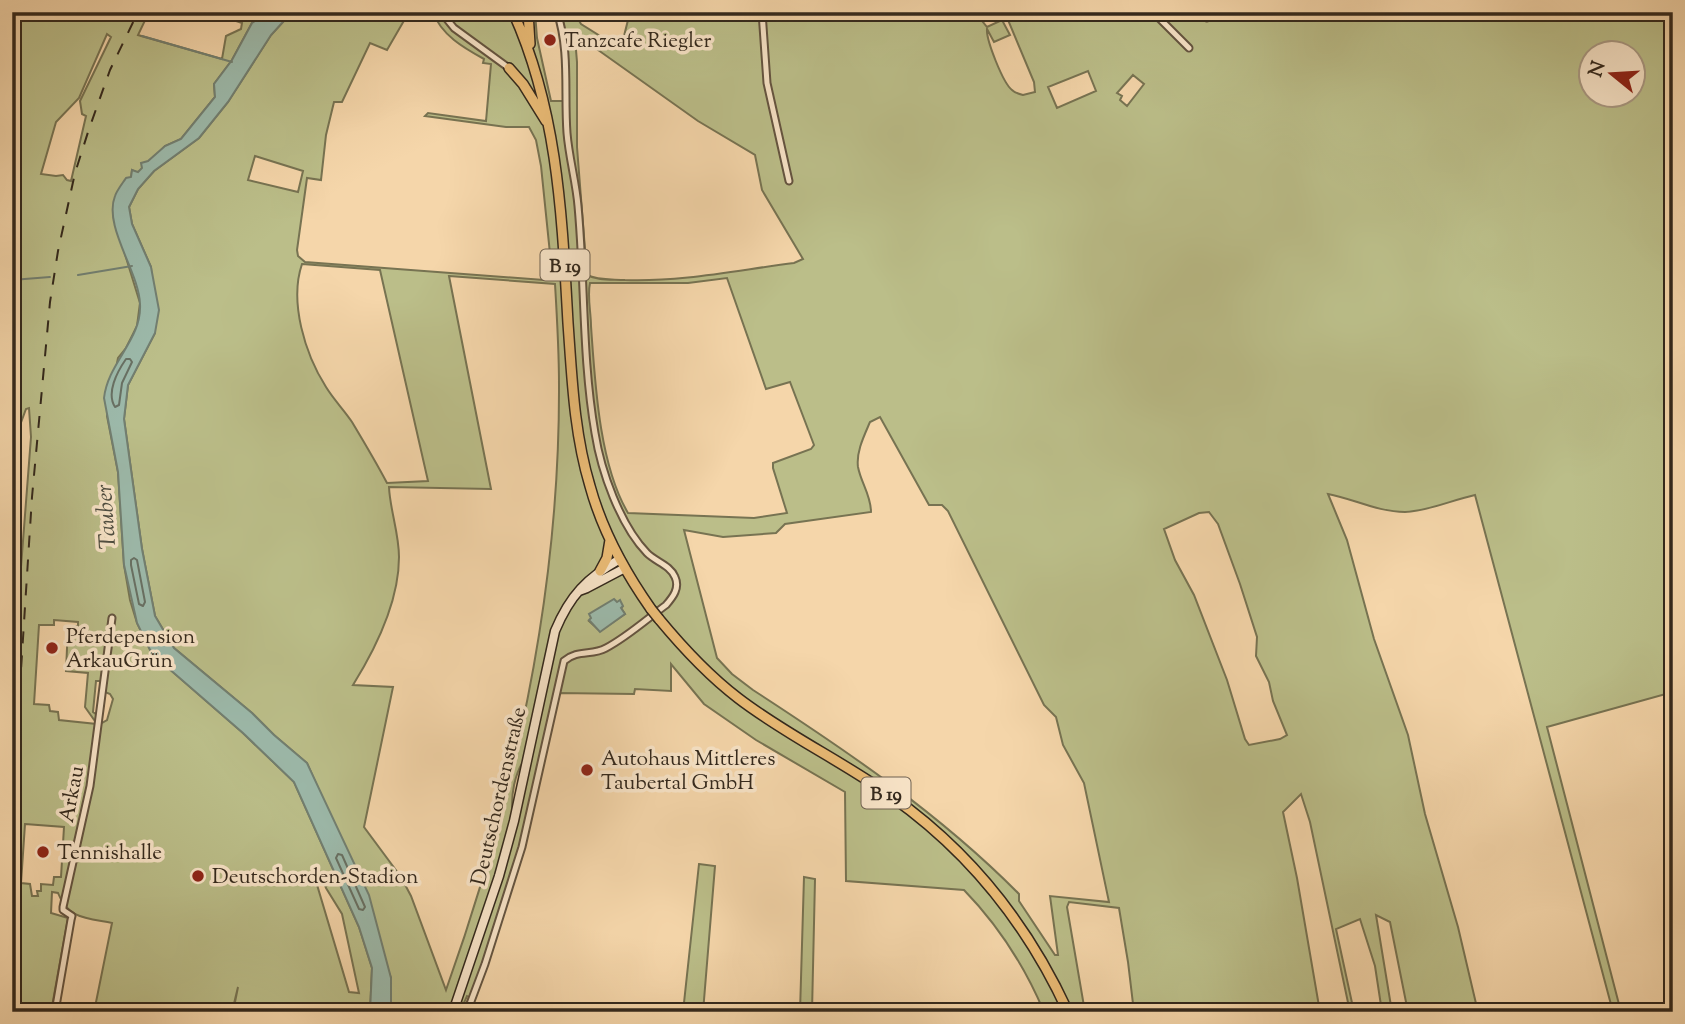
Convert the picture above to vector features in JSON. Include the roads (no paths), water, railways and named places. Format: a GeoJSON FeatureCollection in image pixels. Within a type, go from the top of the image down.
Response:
{"type":"FeatureCollection","features":[{"type":"Feature","properties":{"kind":"main road","name":"B 19"},"geometry":{"type":"LineString","coordinates":[[513,12],[530,52],[551,129],[558,181],[577,426],[589,485],[610,539],[623,563],[651,609],[712,677],[740,700],[892,796],[958,850],[1004,902],[1027,935],[1068,1012]]}},
{"type":"Feature","properties":{"kind":"main road"},"geometry":{"type":"LineString","coordinates":[[528,12],[530,52]]}},
{"type":"Feature","properties":{"kind":"main road"},"geometry":{"type":"LineString","coordinates":[[509,68],[523,83],[551,129]]}},
{"type":"Feature","properties":{"kind":"main road"},"geometry":{"type":"LineString","coordinates":[[600,571],[607,558],[610,539]]}},
{"type":"Feature","properties":{"kind":"street"},"geometry":{"type":"LineString","coordinates":[[441,12],[454,28],[509,68]]}},
{"type":"Feature","properties":{"kind":"street"},"geometry":{"type":"LineString","coordinates":[[467,1012],[522,847],[564,661],[571,655],[606,648],[666,605],[674,596],[677,585],[670,569],[648,553],[624,519],[607,480],[595,436],[587,369],[578,204],[567,135],[565,65],[562,29],[557,12]]}},
{"type":"Feature","properties":{"kind":"street"},"geometry":{"type":"LineString","coordinates":[[762,12],[767,83],[789,181]]}},
{"type":"Feature","properties":{"kind":"street"},"geometry":{"type":"LineString","coordinates":[[1153,12],[1189,48]]}},
{"type":"Feature","properties":{"kind":"street"},"geometry":{"type":"LineString","coordinates":[[1190,12],[1207,18],[1216,12]]}},
{"type":"Feature","properties":{"kind":"street"},"geometry":{"type":"LineString","coordinates":[[579,591],[587,589],[623,563]]}},
{"type":"Feature","properties":{"kind":"street","name":"Deutschordenstraße"},"geometry":{"type":"LineString","coordinates":[[453,1012],[499,876],[514,821],[551,643],[559,621],[584,582],[600,571],[623,563]]}},
{"type":"Feature","properties":{"kind":"street","name":"Arkau"},"geometry":{"type":"LineString","coordinates":[[55,1012],[72,916],[63,910],[63,907],[91,782],[112,618]]}},
{"type":"Feature","properties":{"kind":"water"},"geometry":{"type":"Polygon","coordinates":[[[268,12],[292,12],[271,35],[228,102],[199,138],[154,171],[138,189],[129,207],[132,224],[151,267],[159,310],[155,333],[128,385],[124,419],[142,549],[155,616],[174,648],[307,763],[369,895],[391,978],[391,1012],[370,1012],[372,968],[359,927],[294,782],[243,733],[152,654],[137,623],[124,565],[118,472],[104,398],[112,373],[136,329],[140,304],[134,278],[117,235],[113,208],[115,196],[126,178],[131,177],[132,170],[138,172],[142,168],[141,163],[148,161],[165,146],[181,139],[215,97],[214,84],[232,60],[252,23],[268,12]]]}},
{"type":"Feature","properties":{"kind":"water"},"geometry":{"type":"Polygon","coordinates":[[[614,599],[617,602],[620,600],[625,614],[600,632],[589,620],[589,614],[614,599]]]}},
{"type":"Feature","properties":{"kind":"waterway"},"geometry":{"type":"LineString","coordinates":[[142,36],[232,62]]}},
{"type":"Feature","properties":{"kind":"waterway"},"geometry":{"type":"LineString","coordinates":[[78,275],[132,266]]}},
{"type":"Feature","properties":{"kind":"waterway"},"geometry":{"type":"LineString","coordinates":[[12,280],[50,277]]}},
{"type":"Feature","properties":{"kind":"railway"},"geometry":{"type":"LineString","coordinates":[[12,811],[32,497],[50,302],[58,251],[75,173],[89,129],[110,70],[138,12]]}},
{"type":"Feature","properties":{"kind":"place","name":"Tanzcafe Riegler"},"geometry":{"type":"Point","coordinates":[550,40]}},
{"type":"Feature","properties":{"kind":"place","name":"Pferdepension ArkauGrün"},"geometry":{"type":"Point","coordinates":[52,648]}},
{"type":"Feature","properties":{"kind":"place","name":"Autohaus Mittleres Taubertal GmbH"},"geometry":{"type":"Point","coordinates":[587,770]}},
{"type":"Feature","properties":{"kind":"place","name":"Tennishalle"},"geometry":{"type":"Point","coordinates":[43,852]}},
{"type":"Feature","properties":{"kind":"place","name":"Deutschorden-Stadion"},"geometry":{"type":"Point","coordinates":[198,876]}},
{"type":"Feature","properties":{"kind":"water label","name":"Tauber"},"geometry":{"type":"Point","coordinates":[105,517]}}]}
